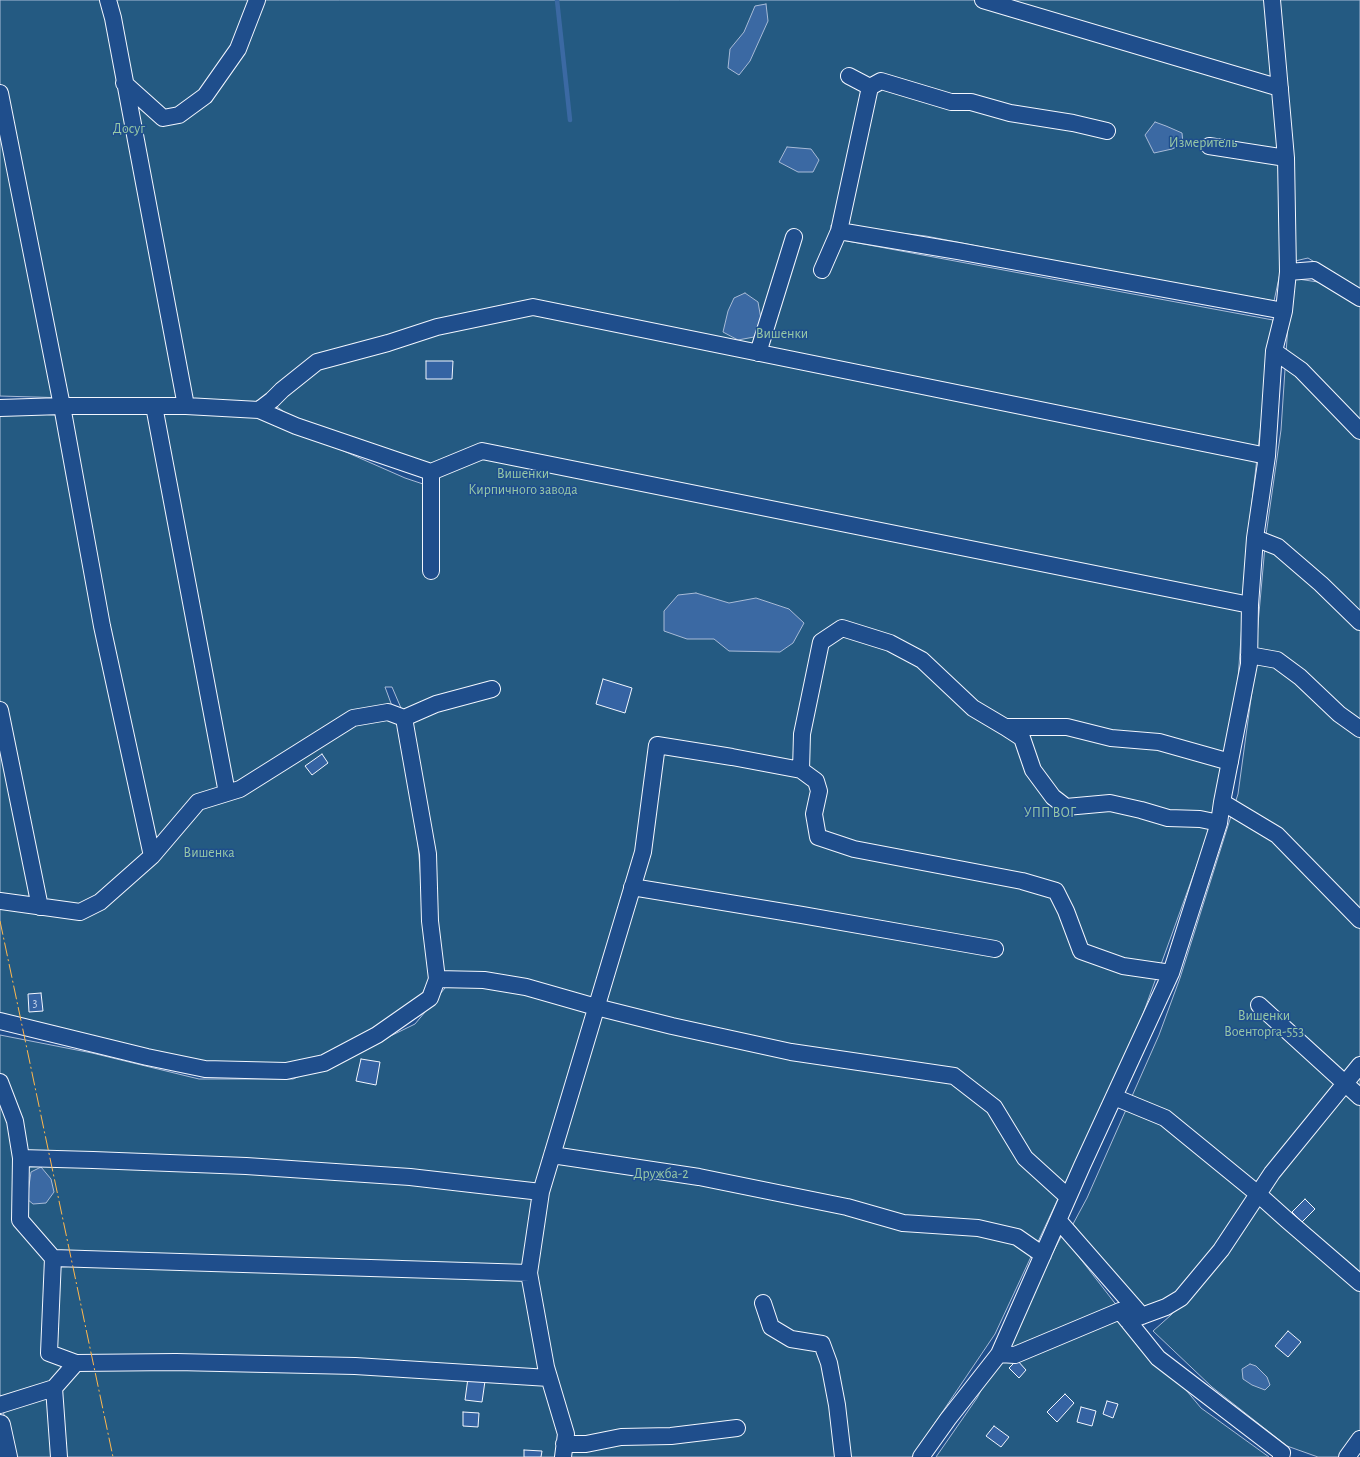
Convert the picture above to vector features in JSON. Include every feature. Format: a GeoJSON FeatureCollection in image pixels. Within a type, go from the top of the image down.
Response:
{"type":"FeatureCollection","features":[{"type":"Feature","properties":{"kind":"main road"},"geometry":{"type":"LineString","coordinates":[[0,1425],[6,1457]]}},
{"type":"Feature","properties":{"kind":"lane"},"geometry":{"type":"LineString","coordinates":[[108,0],[113,18],[124,83],[186,406]]}},
{"type":"Feature","properties":{"kind":"lane"},"geometry":{"type":"LineString","coordinates":[[124,83],[163,118],[179,114],[205,96],[238,49],[257,0]]}},
{"type":"Feature","properties":{"kind":"lane"},"geometry":{"type":"LineString","coordinates":[[983,0],[1280,88]]}},
{"type":"Feature","properties":{"kind":"lane"},"geometry":{"type":"LineString","coordinates":[[921,1457],[999,1354],[1068,1197],[1171,973],[1220,823],[1222,802],[1249,664],[1250,605],[1255,538],[1267,456],[1274,351],[1284,311],[1288,272],[1286,158],[1272,0]]}},
{"type":"Feature","properties":{"kind":"lane"},"geometry":{"type":"LineString","coordinates":[[849,76],[870,87]]}},
{"type":"Feature","properties":{"kind":"lane"},"geometry":{"type":"LineString","coordinates":[[822,270],[839,231],[870,87],[881,81],[951,102],[971,102],[1010,113],[1107,131]]}},
{"type":"Feature","properties":{"kind":"lane"},"geometry":{"type":"LineString","coordinates":[[0,94],[62,406],[102,626],[152,856]]}},
{"type":"Feature","properties":{"kind":"lane"},"geometry":{"type":"LineString","coordinates":[[1209,146],[1286,158]]}},
{"type":"Feature","properties":{"kind":"lane"},"geometry":{"type":"LineString","coordinates":[[839,231],[1284,311]]}},
{"type":"Feature","properties":{"kind":"lane"},"geometry":{"type":"LineString","coordinates":[[758,353],[794,237]]}},
{"type":"Feature","properties":{"kind":"lane"},"geometry":{"type":"LineString","coordinates":[[1288,272],[1314,270],[1360,298]]}},
{"type":"Feature","properties":{"kind":"lane"},"geometry":{"type":"LineString","coordinates":[[259,410],[316,362],[388,343],[437,327],[533,307],[1267,456]]}},
{"type":"Feature","properties":{"kind":"lane"},"geometry":{"type":"LineString","coordinates":[[1274,351],[1301,370],[1360,431]]}},
{"type":"Feature","properties":{"kind":"lane"},"geometry":{"type":"LineString","coordinates":[[0,408],[62,406],[186,406],[259,410],[296,426],[431,472],[482,451],[1250,605]]}},
{"type":"Feature","properties":{"kind":"lane"},"geometry":{"type":"LineString","coordinates":[[154,406],[227,793]]}},
{"type":"Feature","properties":{"kind":"lane"},"geometry":{"type":"LineString","coordinates":[[431,472],[431,571]]}},
{"type":"Feature","properties":{"kind":"lane"},"geometry":{"type":"LineString","coordinates":[[1255,538],[1278,547],[1321,584],[1360,622]]}},
{"type":"Feature","properties":{"kind":"lane"},"geometry":{"type":"LineString","coordinates":[[801,770],[802,734],[821,642],[842,628],[890,643],[922,660],[973,708],[1022,738],[1033,770],[1053,797],[1066,807],[1110,803],[1168,818],[1200,819],[1220,823]]}},
{"type":"Feature","properties":{"kind":"lane"},"geometry":{"type":"LineString","coordinates":[[1249,655],[1277,660],[1300,677],[1338,714],[1360,729]]}},
{"type":"Feature","properties":{"kind":"lane"},"geometry":{"type":"LineString","coordinates":[[0,901],[80,912],[100,902],[152,856],[198,802],[240,790],[353,718],[388,712],[404,718],[436,704],[492,689]]}},
{"type":"Feature","properties":{"kind":"lane"},"geometry":{"type":"LineString","coordinates":[[0,710],[40,906]]}},
{"type":"Feature","properties":{"kind":"lane"},"geometry":{"type":"LineString","coordinates":[[0,1021],[147,1057],[205,1069],[286,1071],[324,1063],[377,1035],[430,998],[437,979],[430,921],[428,854],[404,718]]}},
{"type":"Feature","properties":{"kind":"lane"},"geometry":{"type":"LineString","coordinates":[[1005,727],[1067,727],[1111,738],[1159,742],[1230,762]]}},
{"type":"Feature","properties":{"kind":"lane"},"geometry":{"type":"LineString","coordinates":[[737,1428],[671,1436],[621,1437],[564,1450],[566,1434],[546,1367],[529,1273],[541,1192],[643,852],[656,745],[801,770],[816,781],[819,791],[814,814],[818,837],[854,849],[1022,882],[1056,891],[1066,911],[1081,950],[1123,966],[1171,973]]}},
{"type":"Feature","properties":{"kind":"lane"},"geometry":{"type":"LineString","coordinates":[[1222,802],[1277,835],[1360,920]]}},
{"type":"Feature","properties":{"kind":"lane"},"geometry":{"type":"LineString","coordinates":[[632,887],[995,949]]}},
{"type":"Feature","properties":{"kind":"lane"},"geometry":{"type":"LineString","coordinates":[[437,979],[484,980],[526,987],[596,1007],[672,1026],[791,1052],[954,1076],[994,1107],[1024,1158],[1068,1197]]}},
{"type":"Feature","properties":{"kind":"lane"},"geometry":{"type":"LineString","coordinates":[[1259,1005],[1360,1097]]}},
{"type":"Feature","properties":{"kind":"lane"},"geometry":{"type":"LineString","coordinates":[[999,1354],[1015,1355],[1120,1311],[1135,1318],[1166,1307],[1181,1298],[1221,1250],[1272,1173],[1360,1066]]}},
{"type":"Feature","properties":{"kind":"lane"},"geometry":{"type":"LineString","coordinates":[[0,1082],[15,1121],[21,1158],[20,1220],[53,1258],[49,1353],[76,1363],[176,1362],[355,1366],[549,1378]]}},
{"type":"Feature","properties":{"kind":"lane"},"geometry":{"type":"LineString","coordinates":[[1114,1097],[1165,1118],[1258,1194],[1360,1283]]}},
{"type":"Feature","properties":{"kind":"lane"},"geometry":{"type":"LineString","coordinates":[[552,1155],[699,1176],[847,1207],[903,1223],[978,1228],[1016,1237],[1043,1255]]}},
{"type":"Feature","properties":{"kind":"lane"},"geometry":{"type":"LineString","coordinates":[[21,1158],[254,1167],[410,1177],[541,1192]]}},
{"type":"Feature","properties":{"kind":"lane"},"geometry":{"type":"LineString","coordinates":[[1058,1220],[1135,1318],[1158,1358],[1286,1456]]}},
{"type":"Feature","properties":{"kind":"lane"},"geometry":{"type":"LineString","coordinates":[[53,1258],[529,1273]]}},
{"type":"Feature","properties":{"kind":"lane"},"geometry":{"type":"LineString","coordinates":[[763,1303],[771,1327],[791,1339],[822,1344],[829,1363],[837,1405],[843,1457]]}},
{"type":"Feature","properties":{"kind":"lane"},"geometry":{"type":"LineString","coordinates":[[0,1405],[54,1388],[76,1363]]}},
{"type":"Feature","properties":{"kind":"lane"},"geometry":{"type":"LineString","coordinates":[[54,1388],[59,1457]]}},
{"type":"Feature","properties":{"kind":"lane"},"geometry":{"type":"LineString","coordinates":[[1347,1457],[1360,1439]]}},
{"type":"Feature","properties":{"kind":"green space"},"geometry":{"type":"Polygon","coordinates":[[[0,0],[1360,0],[1360,290],[1308,258],[1282,264],[1274,301],[1110,272],[926,236],[831,225],[831,238],[1273,320],[1249,527],[1237,693],[1210,829],[1139,1025],[995,1334],[912,1457],[12,1457],[0,1394],[0,1035],[92,1053],[199,1079],[293,1079],[370,1046],[415,1024],[445,988],[428,847],[410,729],[392,687],[385,687],[399,725],[418,844],[429,980],[420,998],[396,1021],[295,1068],[199,1065],[0,1020],[0,415],[89,412],[262,415],[405,478],[435,488],[434,467],[290,416],[273,404],[0,396],[0,0]]]}},
{"type":"Feature","properties":{"kind":"green space","name":"Вишенки Военторга-553"},"geometry":{"type":"Polygon","coordinates":[[[1291,278],[1318,282],[1360,307],[1360,1057],[1343,1077],[1178,1294],[1143,1312],[1073,1224],[1087,1198],[1159,1035],[1180,978],[1238,794],[1252,691],[1266,535],[1281,430],[1291,278]]]}},
{"type":"Feature","properties":{"kind":"green space"},"geometry":{"type":"Polygon","coordinates":[[[1360,1073],[1360,1432],[1341,1457],[1318,1457],[1287,1446],[1212,1387],[1153,1331],[1171,1315],[1215,1264],[1268,1191],[1360,1073]]]}},
{"type":"Feature","properties":{"kind":"green space"},"geometry":{"type":"Polygon","coordinates":[[[1062,1235],[1128,1320],[1201,1408],[1269,1457],[936,1457],[977,1398],[1062,1235]]]}},
{"type":"Feature","properties":{"kind":"shaded area"},"geometry":{"type":"Polygon","coordinates":[[[766,4],[768,21],[750,61],[739,75],[728,68],[730,49],[744,32],[755,6],[766,4]]]}},
{"type":"Feature","properties":{"kind":"shaded area"},"geometry":{"type":"Polygon","coordinates":[[[1155,122],[1182,133],[1183,144],[1172,149],[1154,153],[1145,135],[1155,122]]]}},
{"type":"Feature","properties":{"kind":"shaded area"},"geometry":{"type":"Polygon","coordinates":[[[787,147],[811,149],[819,160],[813,172],[798,172],[779,162],[787,147]]]}},
{"type":"Feature","properties":{"kind":"shaded area"},"geometry":{"type":"Polygon","coordinates":[[[745,293],[758,302],[761,328],[754,337],[738,340],[723,332],[728,311],[734,298],[745,293]]]}},
{"type":"Feature","properties":{"kind":"shaded area"},"geometry":{"type":"Polygon","coordinates":[[[696,593],[729,603],[756,598],[789,609],[804,623],[793,643],[780,652],[729,651],[714,639],[687,639],[664,631],[664,611],[678,595],[696,593]]]}},
{"type":"Feature","properties":{"kind":"shaded area"},"geometry":{"type":"Polygon","coordinates":[[[41,1167],[51,1179],[54,1192],[46,1203],[33,1204],[27,1199],[31,1172],[41,1167]]]}},
{"type":"Feature","properties":{"kind":"shaded area"},"geometry":{"type":"Polygon","coordinates":[[[1250,1364],[1256,1366],[1267,1377],[1270,1385],[1265,1390],[1252,1385],[1243,1379],[1242,1369],[1250,1364]]]}},
{"type":"Feature","properties":{"kind":"building"},"geometry":{"type":"Polygon","coordinates":[[[426,361],[453,361],[452,379],[426,379],[426,361]]]}},
{"type":"Feature","properties":{"kind":"building"},"geometry":{"type":"Polygon","coordinates":[[[603,679],[632,688],[625,713],[596,704],[603,679]]]}},
{"type":"Feature","properties":{"kind":"building"},"geometry":{"type":"Polygon","coordinates":[[[322,754],[328,763],[312,775],[305,766],[322,754]]]}},
{"type":"Feature","properties":{"kind":"building"},"geometry":{"type":"Polygon","coordinates":[[[41,993],[43,1011],[29,1012],[28,994],[41,993]]]}},
{"type":"Feature","properties":{"kind":"building"},"geometry":{"type":"Polygon","coordinates":[[[361,1059],[380,1062],[376,1085],[356,1081],[361,1059]]]}},
{"type":"Feature","properties":{"kind":"building"},"geometry":{"type":"Polygon","coordinates":[[[1305,1199],[1315,1209],[1302,1222],[1292,1212],[1305,1199]]]}},
{"type":"Feature","properties":{"kind":"building"},"geometry":{"type":"Polygon","coordinates":[[[1288,1331],[1301,1342],[1288,1357],[1275,1346],[1288,1331]]]}},
{"type":"Feature","properties":{"kind":"building"},"geometry":{"type":"Polygon","coordinates":[[[1017,1360],[1026,1370],[1019,1378],[1009,1368],[1017,1360]]]}},
{"type":"Feature","properties":{"kind":"building"},"geometry":{"type":"Polygon","coordinates":[[[468,1378],[485,1381],[482,1402],[465,1400],[468,1378]]]}},
{"type":"Feature","properties":{"kind":"building"},"geometry":{"type":"Polygon","coordinates":[[[1065,1394],[1074,1403],[1057,1422],[1047,1412],[1065,1394]]]}},
{"type":"Feature","properties":{"kind":"building"},"geometry":{"type":"Polygon","coordinates":[[[1107,1401],[1118,1404],[1113,1418],[1103,1414],[1107,1401]]]}},
{"type":"Feature","properties":{"kind":"building"},"geometry":{"type":"Polygon","coordinates":[[[1081,1407],[1096,1411],[1092,1426],[1077,1422],[1081,1407]]]}},
{"type":"Feature","properties":{"kind":"building"},"geometry":{"type":"Polygon","coordinates":[[[463,1412],[479,1413],[478,1427],[463,1426],[463,1412]]]}},
{"type":"Feature","properties":{"kind":"building"},"geometry":{"type":"Polygon","coordinates":[[[994,1426],[1009,1437],[1001,1447],[986,1436],[994,1426]]]}},
{"type":"Feature","properties":{"kind":"building"},"geometry":{"type":"Polygon","coordinates":[[[524,1450],[542,1451],[541,1457],[524,1457],[524,1450]]]}},
{"type":"Feature","properties":{"kind":"waterway"},"geometry":{"type":"LineString","coordinates":[[557,0],[570,120]]}},
{"type":"Feature","properties":{"kind":"power"},"geometry":{"type":"LineString","coordinates":[[0,921],[113,1457]]}},
{"type":"Feature","properties":{"kind":"park label","name":"Досуг"},"geometry":{"type":"Point","coordinates":[129,129]}},
{"type":"Feature","properties":{"kind":"park label","name":"Измеритель"},"geometry":{"type":"Point","coordinates":[1203,143]}},
{"type":"Feature","properties":{"kind":"park label","name":"Вишенки"},"geometry":{"type":"Point","coordinates":[782,334]}},
{"type":"Feature","properties":{"kind":"park label","name":"Вишенки Кирпичного завода"},"geometry":{"type":"Point","coordinates":[523,482]}},
{"type":"Feature","properties":{"kind":"park label","name":"УПП ВОГ"},"geometry":{"type":"Point","coordinates":[1050,813]}},
{"type":"Feature","properties":{"kind":"park label","name":"Вишенка"},"geometry":{"type":"Point","coordinates":[209,853]}},
{"type":"Feature","properties":{"kind":"park label","name":"Дружба-2"},"geometry":{"type":"Point","coordinates":[661,1174]}}]}
